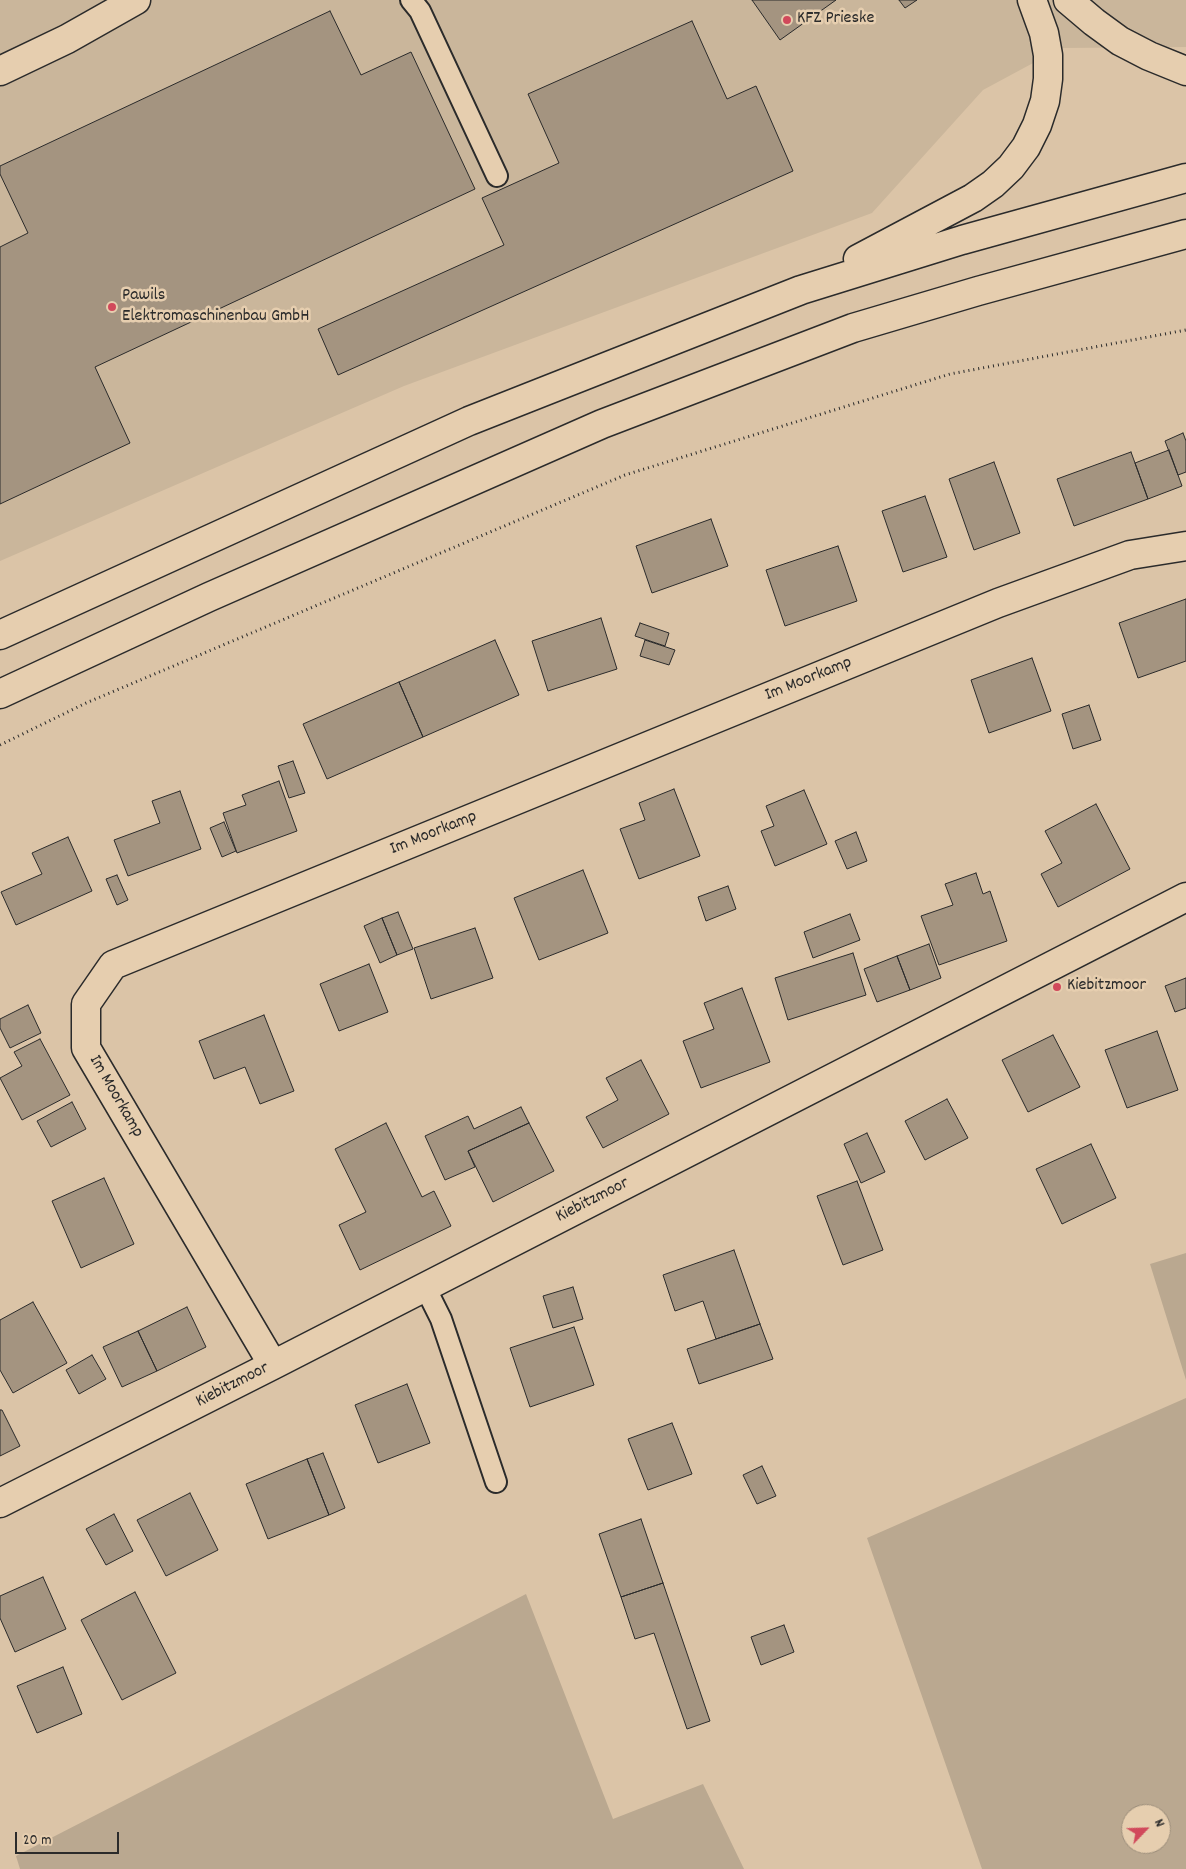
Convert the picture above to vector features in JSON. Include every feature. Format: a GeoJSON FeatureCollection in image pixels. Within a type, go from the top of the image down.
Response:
{"type":"FeatureCollection","features":[{"type":"Feature","properties":{"kind":"main road"},"geometry":{"type":"LineString","coordinates":[[0,71],[67,40],[136,0]]}},
{"type":"Feature","properties":{"kind":"main road"},"geometry":{"type":"LineString","coordinates":[[801,290],[973,198],[993,184],[1011,167],[1026,147],[1037,125],[1045,101],[1048,79],[1048,56],[1044,33],[1032,0]]}},
{"type":"Feature","properties":{"kind":"main road"},"geometry":{"type":"LineString","coordinates":[[1068,0],[1120,41],[1149,56],[1186,71]]}},
{"type":"Feature","properties":{"kind":"main road"},"geometry":{"type":"LineString","coordinates":[[0,635],[469,421],[801,290],[962,240],[1186,178]]}},
{"type":"Feature","properties":{"kind":"main road"},"geometry":{"type":"LineString","coordinates":[[0,694],[209,598],[602,424],[853,328],[978,291],[1186,234]]}},
{"type":"Feature","properties":{"kind":"main road","name":"Im Moorkamp"},"geometry":{"type":"LineString","coordinates":[[273,1366],[86,1048],[86,1004],[113,965],[998,603],[1130,556],[1186,546]]}},
{"type":"Feature","properties":{"kind":"main road","name":"Kiebitzmoor"},"geometry":{"type":"LineString","coordinates":[[0,1503],[273,1366],[1186,897]]}},
{"type":"Feature","properties":{"kind":"lane"},"geometry":{"type":"LineString","coordinates":[[411,0],[420,11],[497,176]]}},
{"type":"Feature","properties":{"kind":"lane"},"geometry":{"type":"LineString","coordinates":[[425,1287],[441,1319],[496,1482]]}},
{"type":"Feature","properties":{"kind":"path"},"geometry":{"type":"LineString","coordinates":[[0,745],[86,703],[625,475],[950,374],[1186,330]]}},
{"type":"Feature","properties":{"kind":"shaded area"},"geometry":{"type":"Polygon","coordinates":[[[0,0],[1186,0],[1186,47],[1061,48],[983,90],[872,213],[404,386],[0,561],[0,0]]]}},
{"type":"Feature","properties":{"kind":"shaded area"},"geometry":{"type":"Polygon","coordinates":[[[1186,1253],[1186,1380],[1150,1264],[1186,1253]]]}},
{"type":"Feature","properties":{"kind":"shaded area"},"geometry":{"type":"Polygon","coordinates":[[[1186,1398],[1186,1869],[982,1869],[867,1538],[1186,1398]]]}},
{"type":"Feature","properties":{"kind":"shaded area"},"geometry":{"type":"Polygon","coordinates":[[[526,1594],[613,1819],[703,1784],[744,1869],[20,1869],[16,1856],[526,1594]]]}},
{"type":"Feature","properties":{"kind":"building","name":"KFZ Prieske"},"geometry":{"type":"Polygon","coordinates":[[[752,0],[836,0],[780,40],[752,0]]]}},
{"type":"Feature","properties":{"kind":"building","name":"KFZ Prieske"},"geometry":{"type":"Polygon","coordinates":[[[899,0],[917,0],[905,8],[899,0]]]}},
{"type":"Feature","properties":{"kind":"building","name":"Pawils Elektromaschinenbau GmbH"},"geometry":{"type":"Polygon","coordinates":[[[330,11],[361,75],[411,52],[475,189],[95,367],[130,443],[0,504],[0,247],[28,233],[0,174],[0,166],[330,11]]]}},
{"type":"Feature","properties":{"kind":"building","name":"Pawils Elektromaschinenbau GmbH"},"geometry":{"type":"Polygon","coordinates":[[[692,21],[727,99],[756,86],[793,171],[338,375],[318,329],[504,245],[482,198],[559,163],[528,94],[692,21]]]}},
{"type":"Feature","properties":{"kind":"building"},"geometry":{"type":"Polygon","coordinates":[[[1183,433],[1186,441],[1186,472],[1178,475],[1165,441],[1183,433]]]}},
{"type":"Feature","properties":{"kind":"building"},"geometry":{"type":"Polygon","coordinates":[[[1169,450],[1182,486],[1148,499],[1135,463],[1169,450]]]}},
{"type":"Feature","properties":{"kind":"building"},"geometry":{"type":"Polygon","coordinates":[[[1131,452],[1148,499],[1074,526],[1057,479],[1131,452]]]}},
{"type":"Feature","properties":{"kind":"building"},"geometry":{"type":"Polygon","coordinates":[[[994,462],[1020,533],[974,550],[949,479],[994,462]]]}},
{"type":"Feature","properties":{"kind":"building"},"geometry":{"type":"Polygon","coordinates":[[[925,496],[947,557],[903,572],[882,511],[925,496]]]}},
{"type":"Feature","properties":{"kind":"building"},"geometry":{"type":"Polygon","coordinates":[[[711,519],[728,566],[652,593],[636,546],[711,519]]]}},
{"type":"Feature","properties":{"kind":"building"},"geometry":{"type":"Polygon","coordinates":[[[838,546],[857,601],[785,626],[766,570],[838,546]]]}},
{"type":"Feature","properties":{"kind":"building"},"geometry":{"type":"Polygon","coordinates":[[[1186,599],[1186,661],[1138,678],[1119,623],[1186,599]]]}},
{"type":"Feature","properties":{"kind":"building"},"geometry":{"type":"Polygon","coordinates":[[[601,618],[617,669],[548,691],[532,641],[601,618]]]}},
{"type":"Feature","properties":{"kind":"building"},"geometry":{"type":"Polygon","coordinates":[[[640,623],[669,633],[665,646],[635,636],[640,623]]]}},
{"type":"Feature","properties":{"kind":"building"},"geometry":{"type":"Polygon","coordinates":[[[495,640],[519,695],[423,737],[399,682],[495,640]]]}},
{"type":"Feature","properties":{"kind":"building"},"geometry":{"type":"Polygon","coordinates":[[[645,640],[675,650],[669,665],[640,656],[645,640]]]}},
{"type":"Feature","properties":{"kind":"building"},"geometry":{"type":"Polygon","coordinates":[[[1032,658],[1051,711],[989,733],[971,680],[1032,658]]]}},
{"type":"Feature","properties":{"kind":"building"},"geometry":{"type":"Polygon","coordinates":[[[399,682],[423,737],[327,779],[303,724],[399,682]]]}},
{"type":"Feature","properties":{"kind":"building"},"geometry":{"type":"Polygon","coordinates":[[[1089,705],[1101,740],[1073,749],[1062,714],[1089,705]]]}},
{"type":"Feature","properties":{"kind":"building"},"geometry":{"type":"Polygon","coordinates":[[[293,761],[305,793],[289,798],[278,766],[293,761]]]}},
{"type":"Feature","properties":{"kind":"building"},"geometry":{"type":"Polygon","coordinates":[[[279,781],[297,831],[237,853],[223,813],[246,805],[242,795],[279,781]]]}},
{"type":"Feature","properties":{"kind":"building"},"geometry":{"type":"Polygon","coordinates":[[[674,789],[700,856],[639,879],[620,829],[645,820],[639,803],[674,789]]]}},
{"type":"Feature","properties":{"kind":"building"},"geometry":{"type":"Polygon","coordinates":[[[804,790],[827,844],[775,866],[761,831],[774,826],[766,806],[804,790]]]}},
{"type":"Feature","properties":{"kind":"building"},"geometry":{"type":"Polygon","coordinates":[[[180,791],[201,849],[128,876],[114,840],[160,823],[152,801],[180,791]]]}},
{"type":"Feature","properties":{"kind":"building"},"geometry":{"type":"Polygon","coordinates":[[[1096,804],[1130,869],[1058,907],[1041,874],[1062,863],[1045,831],[1096,804]]]}},
{"type":"Feature","properties":{"kind":"building"},"geometry":{"type":"Polygon","coordinates":[[[224,822],[236,851],[222,857],[210,828],[224,822]]]}},
{"type":"Feature","properties":{"kind":"building"},"geometry":{"type":"Polygon","coordinates":[[[856,832],[867,861],[847,869],[835,841],[856,832]]]}},
{"type":"Feature","properties":{"kind":"building"},"geometry":{"type":"Polygon","coordinates":[[[68,837],[92,891],[16,925],[1,892],[42,874],[32,853],[68,837]]]}},
{"type":"Feature","properties":{"kind":"building"},"geometry":{"type":"Polygon","coordinates":[[[583,870],[608,933],[539,960],[514,898],[583,870]]]}},
{"type":"Feature","properties":{"kind":"building"},"geometry":{"type":"Polygon","coordinates":[[[976,873],[983,894],[990,891],[1007,941],[939,965],[921,916],[953,905],[945,884],[976,873]]]}},
{"type":"Feature","properties":{"kind":"building"},"geometry":{"type":"Polygon","coordinates":[[[117,875],[128,900],[117,905],[106,879],[117,875]]]}},
{"type":"Feature","properties":{"kind":"building"},"geometry":{"type":"Polygon","coordinates":[[[728,886],[736,909],[706,921],[698,897],[728,886]]]}},
{"type":"Feature","properties":{"kind":"building"},"geometry":{"type":"Polygon","coordinates":[[[398,912],[413,949],[397,955],[382,918],[398,912]]]}},
{"type":"Feature","properties":{"kind":"building"},"geometry":{"type":"Polygon","coordinates":[[[850,914],[860,940],[813,958],[804,932],[850,914]]]}},
{"type":"Feature","properties":{"kind":"building"},"geometry":{"type":"Polygon","coordinates":[[[382,918],[397,955],[380,963],[364,926],[382,918]]]}},
{"type":"Feature","properties":{"kind":"building"},"geometry":{"type":"Polygon","coordinates":[[[475,928],[493,978],[431,999],[414,948],[475,928]]]}},
{"type":"Feature","properties":{"kind":"building"},"geometry":{"type":"Polygon","coordinates":[[[929,944],[941,978],[910,990],[897,956],[929,944]]]}},
{"type":"Feature","properties":{"kind":"building"},"geometry":{"type":"Polygon","coordinates":[[[853,953],[866,995],[788,1020],[775,978],[853,953]]]}},
{"type":"Feature","properties":{"kind":"building"},"geometry":{"type":"Polygon","coordinates":[[[897,956],[910,990],[877,1002],[864,969],[897,956]]]}},
{"type":"Feature","properties":{"kind":"building"},"geometry":{"type":"Polygon","coordinates":[[[369,964],[388,1012],[339,1031],[320,984],[369,964]]]}},
{"type":"Feature","properties":{"kind":"building"},"geometry":{"type":"Polygon","coordinates":[[[1186,978],[1186,1008],[1175,1012],[1165,986],[1186,978]]]}},
{"type":"Feature","properties":{"kind":"building"},"geometry":{"type":"Polygon","coordinates":[[[742,988],[770,1062],[701,1088],[683,1041],[714,1029],[704,1003],[742,988]]]}},
{"type":"Feature","properties":{"kind":"building"},"geometry":{"type":"Polygon","coordinates":[[[28,1005],[41,1033],[10,1048],[0,1028],[0,1019],[28,1005]]]}},
{"type":"Feature","properties":{"kind":"building"},"geometry":{"type":"Polygon","coordinates":[[[264,1015],[294,1091],[260,1104],[245,1067],[214,1079],[199,1041],[264,1015]]]}},
{"type":"Feature","properties":{"kind":"building"},"geometry":{"type":"Polygon","coordinates":[[[1157,1031],[1178,1090],[1127,1108],[1105,1050],[1157,1031]]]}},
{"type":"Feature","properties":{"kind":"building"},"geometry":{"type":"Polygon","coordinates":[[[1053,1035],[1080,1087],[1028,1112],[1002,1060],[1053,1035]]]}},
{"type":"Feature","properties":{"kind":"building"},"geometry":{"type":"Polygon","coordinates":[[[40,1039],[70,1095],[22,1120],[0,1078],[22,1066],[14,1052],[40,1039]]]}},
{"type":"Feature","properties":{"kind":"building"},"geometry":{"type":"Polygon","coordinates":[[[641,1060],[669,1114],[603,1148],[586,1117],[618,1100],[606,1078],[641,1060]]]}},
{"type":"Feature","properties":{"kind":"building"},"geometry":{"type":"Polygon","coordinates":[[[947,1099],[968,1138],[925,1160],[905,1121],[947,1099]]]}},
{"type":"Feature","properties":{"kind":"building"},"geometry":{"type":"Polygon","coordinates":[[[72,1102],[86,1129],[51,1147],[37,1121],[72,1102]]]}},
{"type":"Feature","properties":{"kind":"building"},"geometry":{"type":"Polygon","coordinates":[[[521,1107],[529,1123],[468,1151],[475,1167],[445,1180],[425,1136],[468,1116],[474,1129],[521,1107]]]}},
{"type":"Feature","properties":{"kind":"building"},"geometry":{"type":"Polygon","coordinates":[[[386,1123],[422,1197],[434,1191],[451,1226],[360,1270],[339,1225],[366,1212],[335,1149],[386,1123]]]}},
{"type":"Feature","properties":{"kind":"building"},"geometry":{"type":"Polygon","coordinates":[[[529,1123],[554,1171],[493,1202],[468,1151],[529,1123]]]}},
{"type":"Feature","properties":{"kind":"building"},"geometry":{"type":"Polygon","coordinates":[[[867,1133],[885,1172],[861,1183],[844,1144],[867,1133]]]}},
{"type":"Feature","properties":{"kind":"building"},"geometry":{"type":"Polygon","coordinates":[[[1091,1144],[1116,1198],[1062,1224],[1036,1169],[1091,1144]]]}},
{"type":"Feature","properties":{"kind":"building"},"geometry":{"type":"Polygon","coordinates":[[[104,1178],[134,1244],[81,1268],[52,1201],[104,1178]]]}},
{"type":"Feature","properties":{"kind":"building"},"geometry":{"type":"Polygon","coordinates":[[[857,1181],[883,1250],[843,1265],[817,1196],[857,1181]]]}},
{"type":"Feature","properties":{"kind":"building"},"geometry":{"type":"Polygon","coordinates":[[[734,1250],[760,1324],[716,1339],[703,1301],[675,1311],[663,1275],[734,1250]]]}},
{"type":"Feature","properties":{"kind":"building"},"geometry":{"type":"Polygon","coordinates":[[[573,1287],[583,1319],[553,1328],[543,1296],[573,1287]]]}},
{"type":"Feature","properties":{"kind":"building"},"geometry":{"type":"Polygon","coordinates":[[[33,1302],[67,1363],[13,1393],[0,1370],[0,1320],[33,1302]]]}},
{"type":"Feature","properties":{"kind":"building"},"geometry":{"type":"Polygon","coordinates":[[[187,1307],[206,1347],[157,1371],[138,1331],[187,1307]]]}},
{"type":"Feature","properties":{"kind":"building"},"geometry":{"type":"Polygon","coordinates":[[[760,1324],[773,1359],[699,1384],[687,1349],[760,1324]]]}},
{"type":"Feature","properties":{"kind":"building"},"geometry":{"type":"Polygon","coordinates":[[[574,1327],[594,1385],[530,1407],[510,1348],[574,1327]]]}},
{"type":"Feature","properties":{"kind":"building"},"geometry":{"type":"Polygon","coordinates":[[[138,1331],[157,1371],[122,1387],[103,1347],[138,1331]]]}},
{"type":"Feature","properties":{"kind":"building"},"geometry":{"type":"Polygon","coordinates":[[[92,1355],[106,1379],[79,1394],[66,1370],[92,1355]]]}},
{"type":"Feature","properties":{"kind":"building"},"geometry":{"type":"Polygon","coordinates":[[[407,1384],[430,1443],[378,1463],[355,1405],[407,1384]]]}},
{"type":"Feature","properties":{"kind":"building"},"geometry":{"type":"Polygon","coordinates":[[[0,1410],[2,1410],[20,1446],[0,1456],[0,1410]]]}},
{"type":"Feature","properties":{"kind":"building"},"geometry":{"type":"Polygon","coordinates":[[[672,1423],[692,1474],[648,1490],[628,1439],[672,1423]]]}},
{"type":"Feature","properties":{"kind":"building"},"geometry":{"type":"Polygon","coordinates":[[[323,1453],[345,1508],[329,1515],[307,1459],[323,1453]]]}},
{"type":"Feature","properties":{"kind":"building"},"geometry":{"type":"Polygon","coordinates":[[[307,1459],[329,1515],[268,1539],[246,1484],[307,1459]]]}},
{"type":"Feature","properties":{"kind":"building"},"geometry":{"type":"Polygon","coordinates":[[[762,1466],[776,1496],[757,1504],[743,1475],[762,1466]]]}},
{"type":"Feature","properties":{"kind":"building"},"geometry":{"type":"Polygon","coordinates":[[[190,1493],[218,1550],[166,1576],[137,1520],[190,1493]]]}},
{"type":"Feature","properties":{"kind":"building"},"geometry":{"type":"Polygon","coordinates":[[[114,1514],[133,1551],[106,1565],[86,1529],[114,1514]]]}},
{"type":"Feature","properties":{"kind":"building"},"geometry":{"type":"Polygon","coordinates":[[[641,1519],[663,1583],[621,1597],[599,1534],[641,1519]]]}},
{"type":"Feature","properties":{"kind":"building"},"geometry":{"type":"Polygon","coordinates":[[[43,1577],[66,1629],[15,1652],[0,1618],[0,1596],[43,1577]]]}},
{"type":"Feature","properties":{"kind":"building"},"geometry":{"type":"Polygon","coordinates":[[[663,1583],[710,1721],[687,1729],[654,1633],[635,1639],[621,1597],[663,1583]]]}},
{"type":"Feature","properties":{"kind":"building"},"geometry":{"type":"Polygon","coordinates":[[[135,1592],[176,1673],[122,1700],[81,1620],[135,1592]]]}},
{"type":"Feature","properties":{"kind":"building"},"geometry":{"type":"Polygon","coordinates":[[[784,1625],[794,1652],[761,1665],[751,1637],[784,1625]]]}},
{"type":"Feature","properties":{"kind":"building"},"geometry":{"type":"Polygon","coordinates":[[[63,1667],[82,1714],[37,1733],[17,1686],[63,1667]]]}},
{"type":"Feature","properties":{"kind":"place","name":"KFZ Prieske"},"geometry":{"type":"Point","coordinates":[787,20]}},
{"type":"Feature","properties":{"kind":"place","name":"Pawils Elektromaschinenbau GmbH"},"geometry":{"type":"Point","coordinates":[112,307]}},
{"type":"Feature","properties":{"kind":"place","name":"Kiebitzmoor"},"geometry":{"type":"Point","coordinates":[1057,987]}}]}
